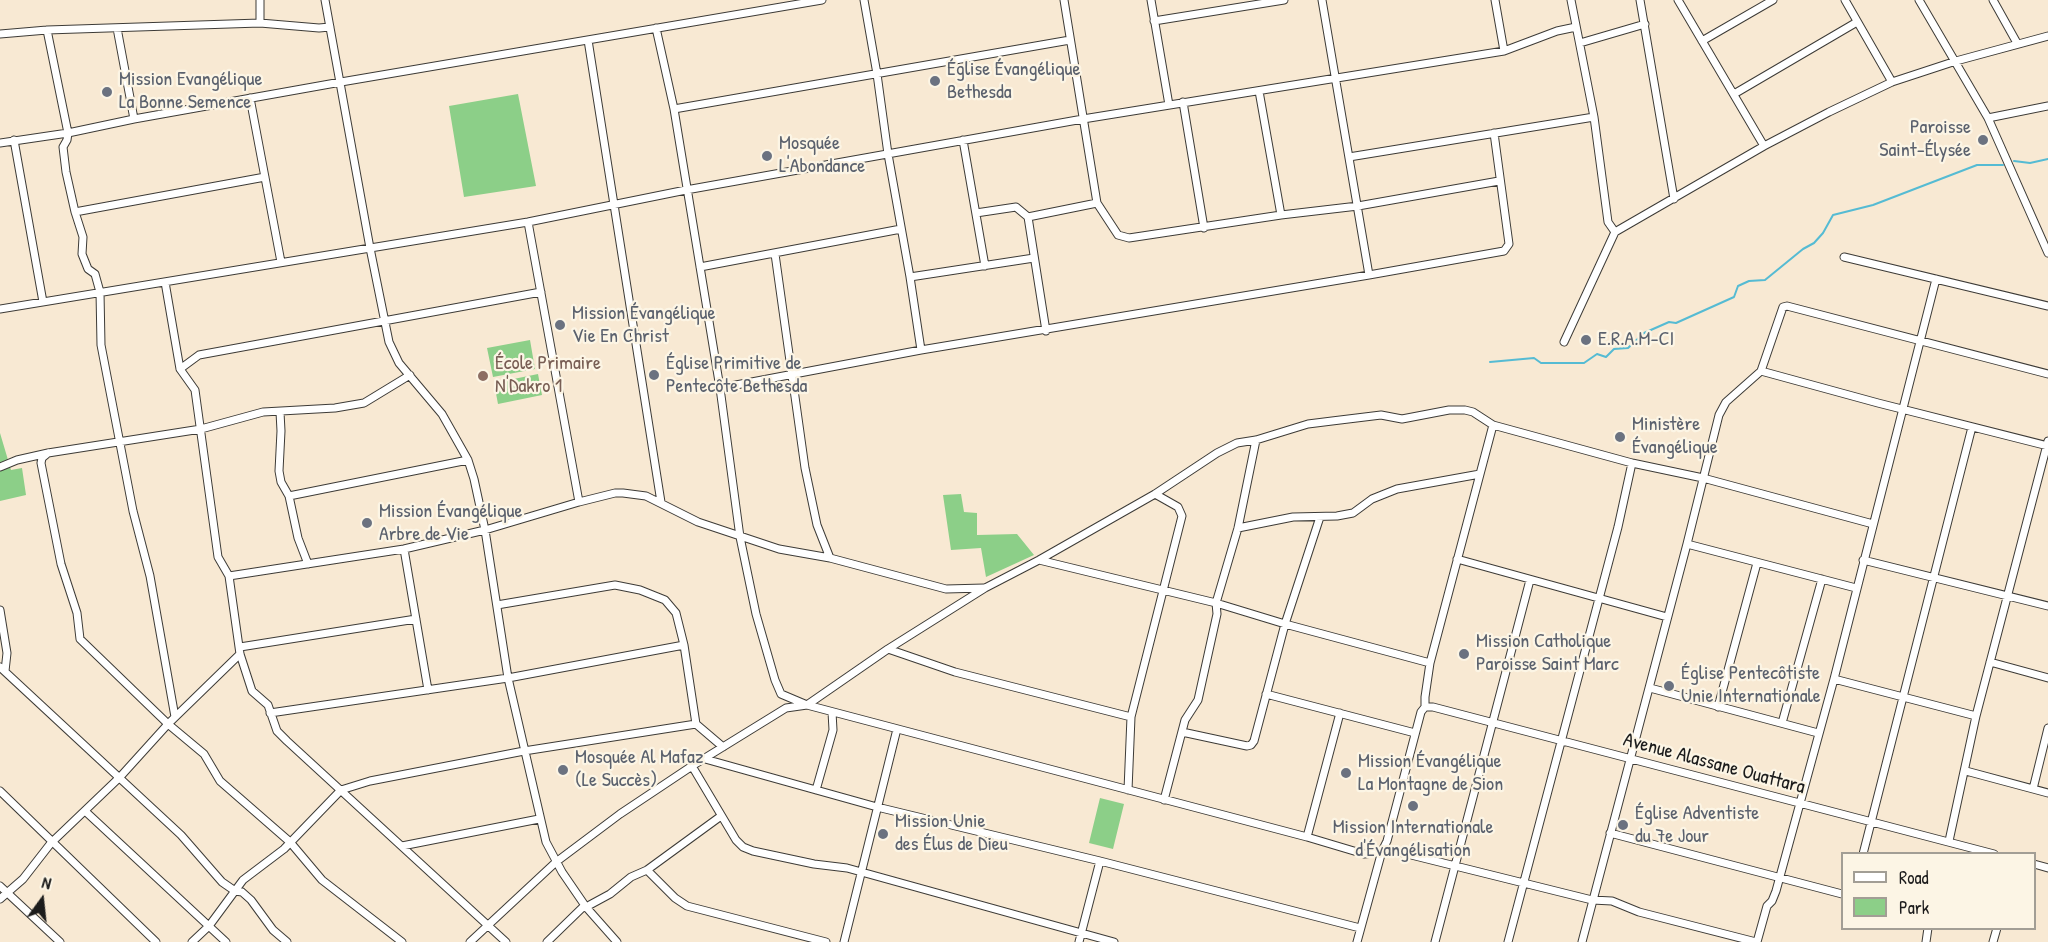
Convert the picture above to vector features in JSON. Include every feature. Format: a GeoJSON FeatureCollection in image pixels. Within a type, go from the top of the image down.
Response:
{"type":"FeatureCollection","features":[{"type":"Feature","properties":{"kind":"street"},"geometry":{"type":"LineString","coordinates":[[260,0],[260,23]]}},
{"type":"Feature","properties":{"kind":"street"},"geometry":{"type":"LineString","coordinates":[[325,0],[383,320],[389,342],[399,363],[442,414],[468,460],[485,530],[508,678],[546,842],[556,862],[586,907],[617,942]]}},
{"type":"Feature","properties":{"kind":"street"},"geometry":{"type":"LineString","coordinates":[[0,143],[68,133],[250,98],[822,0]]}},
{"type":"Feature","properties":{"kind":"street"},"geometry":{"type":"LineString","coordinates":[[864,0],[878,74],[888,154],[921,350]]}},
{"type":"Feature","properties":{"kind":"street"},"geometry":{"type":"LineString","coordinates":[[1064,0],[1097,203],[1114,232],[1122,237],[1358,206],[1499,181]]}},
{"type":"Feature","properties":{"kind":"street"},"geometry":{"type":"LineString","coordinates":[[1151,0],[1169,105]]}},
{"type":"Feature","properties":{"kind":"street"},"geometry":{"type":"LineString","coordinates":[[1154,21],[1284,0]]}},
{"type":"Feature","properties":{"kind":"street"},"geometry":{"type":"LineString","coordinates":[[1322,0],[1369,276]]}},
{"type":"Feature","properties":{"kind":"street"},"geometry":{"type":"LineString","coordinates":[[1495,0],[1504,51]]}},
{"type":"Feature","properties":{"kind":"street"},"geometry":{"type":"LineString","coordinates":[[1571,0],[1594,117],[1608,222],[1615,232]]}},
{"type":"Feature","properties":{"kind":"street"},"geometry":{"type":"LineString","coordinates":[[1678,0],[1764,146]]}},
{"type":"Feature","properties":{"kind":"street"},"geometry":{"type":"LineString","coordinates":[[1702,41],[1773,0]]}},
{"type":"Feature","properties":{"kind":"street"},"geometry":{"type":"LineString","coordinates":[[1845,0],[1892,82]]}},
{"type":"Feature","properties":{"kind":"street"},"geometry":{"type":"LineString","coordinates":[[1919,0],[1988,117],[2048,253]]}},
{"type":"Feature","properties":{"kind":"street"},"geometry":{"type":"LineString","coordinates":[[1993,0],[2017,43]]}},
{"type":"Feature","properties":{"kind":"street"},"geometry":{"type":"LineString","coordinates":[[1643,1],[1674,199]]}},
{"type":"Feature","properties":{"kind":"street"},"geometry":{"type":"LineString","coordinates":[[1734,94],[1857,22]]}},
{"type":"Feature","properties":{"kind":"street"},"geometry":{"type":"LineString","coordinates":[[0,34],[46,30],[260,23],[330,27]]}},
{"type":"Feature","properties":{"kind":"street"},"geometry":{"type":"LineString","coordinates":[[1580,44],[1645,24]]}},
{"type":"Feature","properties":{"kind":"street"},"geometry":{"type":"LineString","coordinates":[[0,309],[528,222],[686,190],[1083,118],[1504,51],[1557,31],[1576,27]]}},
{"type":"Feature","properties":{"kind":"street"},"geometry":{"type":"LineString","coordinates":[[117,28],[134,119]]}},
{"type":"Feature","properties":{"kind":"street"},"geometry":{"type":"LineString","coordinates":[[656,28],[674,109],[720,387],[740,537],[756,614],[781,694],[832,712],[1364,854],[1395,851],[1592,900],[1611,901],[1639,912],[1757,942],[1767,906],[1772,901],[1834,679],[1936,279]]}},
{"type":"Feature","properties":{"kind":"street"},"geometry":{"type":"LineString","coordinates":[[46,30],[68,133],[63,147],[66,172],[83,237],[82,254],[88,269],[95,274],[100,292],[101,345],[133,510],[150,576],[175,717]]}},
{"type":"Feature","properties":{"kind":"street"},"geometry":{"type":"LineString","coordinates":[[1564,342],[1615,232],[1764,146],[1892,82],[2017,43],[2048,36]]}},
{"type":"Feature","properties":{"kind":"street"},"geometry":{"type":"LineString","coordinates":[[588,40],[661,502]]}},
{"type":"Feature","properties":{"kind":"street"},"geometry":{"type":"LineString","coordinates":[[674,109],[1070,40]]}},
{"type":"Feature","properties":{"kind":"street"},"geometry":{"type":"LineString","coordinates":[[1259,91],[1281,215]]}},
{"type":"Feature","properties":{"kind":"street"},"geometry":{"type":"LineString","coordinates":[[250,98],[281,262]]}},
{"type":"Feature","properties":{"kind":"street"},"geometry":{"type":"LineString","coordinates":[[1183,102],[1204,228]]}},
{"type":"Feature","properties":{"kind":"street"},"geometry":{"type":"LineString","coordinates":[[1988,117],[2048,106]]}},
{"type":"Feature","properties":{"kind":"street"},"geometry":{"type":"LineString","coordinates":[[1349,157],[1594,117]]}},
{"type":"Feature","properties":{"kind":"street"},"geometry":{"type":"LineString","coordinates":[[720,387],[921,350],[1046,331],[1504,251],[1509,244],[1494,133]]}},
{"type":"Feature","properties":{"kind":"street"},"geometry":{"type":"LineString","coordinates":[[14,140],[43,302]]}},
{"type":"Feature","properties":{"kind":"street"},"geometry":{"type":"LineString","coordinates":[[963,140],[985,266]]}},
{"type":"Feature","properties":{"kind":"street"},"geometry":{"type":"LineString","coordinates":[[75,212],[265,177]]}},
{"type":"Feature","properties":{"kind":"street"},"geometry":{"type":"LineString","coordinates":[[1028,217],[1097,203]]}},
{"type":"Feature","properties":{"kind":"street"},"geometry":{"type":"LineString","coordinates":[[976,213],[1016,207],[1028,217],[1046,331]]}},
{"type":"Feature","properties":{"kind":"street"},"geometry":{"type":"LineString","coordinates":[[528,222],[579,502]]}},
{"type":"Feature","properties":{"kind":"street"},"geometry":{"type":"LineString","coordinates":[[700,267],[900,229]]}},
{"type":"Feature","properties":{"kind":"street"},"geometry":{"type":"LineString","coordinates":[[775,254],[805,468],[818,525],[830,558]]}},
{"type":"Feature","properties":{"kind":"street"},"geometry":{"type":"LineString","coordinates":[[1844,257],[2048,306]]}},
{"type":"Feature","properties":{"kind":"street"},"geometry":{"type":"LineString","coordinates":[[910,277],[1034,258]]}},
{"type":"Feature","properties":{"kind":"street"},"geometry":{"type":"LineString","coordinates":[[165,282],[180,369],[195,390],[218,557],[229,576],[240,650],[252,691],[268,705],[277,730],[287,741],[506,942]]}},
{"type":"Feature","properties":{"kind":"street"},"geometry":{"type":"LineString","coordinates":[[180,369],[199,355],[541,292]]}},
{"type":"Feature","properties":{"kind":"street"},"geometry":{"type":"LineString","coordinates":[[1582,942],[1650,688],[1719,415],[1726,402],[1761,371],[1780,310],[1787,306],[2048,374]]}},
{"type":"Feature","properties":{"kind":"street"},"geometry":{"type":"LineString","coordinates":[[1761,371],[1972,427],[2048,444],[1976,716],[1966,771],[1948,842]]}},
{"type":"Feature","properties":{"kind":"street"},"geometry":{"type":"LineString","coordinates":[[0,467],[16,460],[48,453],[201,429],[262,412],[335,408],[364,403],[410,375]]}},
{"type":"Feature","properties":{"kind":"street"},"geometry":{"type":"LineString","coordinates":[[470,942],[556,862],[620,814],[692,766],[786,708],[807,705],[888,649],[985,588],[1040,560],[1155,494],[1217,453],[1237,443],[1256,440],[1308,424],[1381,415],[1402,419],[1459,409],[1473,412],[1493,424],[1632,463],[1703,478],[1873,524]]}},
{"type":"Feature","properties":{"kind":"street"},"geometry":{"type":"LineString","coordinates":[[280,412],[279,471],[281,482],[289,496],[298,538],[308,564]]}},
{"type":"Feature","properties":{"kind":"street"},"geometry":{"type":"LineString","coordinates":[[1357,942],[1382,851],[1387,841],[1420,712],[1425,706],[1430,663],[1493,424]]}},
{"type":"Feature","properties":{"kind":"street"},"geometry":{"type":"LineString","coordinates":[[1864,852],[1972,427]]}},
{"type":"Feature","properties":{"kind":"street"},"geometry":{"type":"LineString","coordinates":[[1164,800],[1185,720],[1196,707],[1198,700],[1217,614],[1216,603],[1238,528],[1256,440]]}},
{"type":"Feature","properties":{"kind":"street"},"geometry":{"type":"LineString","coordinates":[[48,453],[42,458],[41,463],[61,564],[77,613],[80,639],[168,724],[204,754],[220,781],[290,842],[322,880],[402,942]]}},
{"type":"Feature","properties":{"kind":"street"},"geometry":{"type":"LineString","coordinates":[[289,496],[468,460]]}},
{"type":"Feature","properties":{"kind":"street"},"geometry":{"type":"LineString","coordinates":[[1508,942],[1618,527],[1632,463]]}},
{"type":"Feature","properties":{"kind":"street"},"geometry":{"type":"LineString","coordinates":[[1238,528],[1293,517],[1353,513],[1372,499],[1397,489],[1480,474]]}},
{"type":"Feature","properties":{"kind":"street"},"geometry":{"type":"LineString","coordinates":[[229,576],[404,549],[485,530],[579,502],[623,493],[646,496],[698,522],[779,549],[830,558],[946,590],[985,588]]}},
{"type":"Feature","properties":{"kind":"street"},"geometry":{"type":"LineString","coordinates":[[1128,790],[1131,717],[1180,525],[1181,511],[1178,507],[1155,494]]}},
{"type":"Feature","properties":{"kind":"street"},"geometry":{"type":"LineString","coordinates":[[1182,732],[1247,746],[1254,741],[1285,624],[1320,517]]}},
{"type":"Feature","properties":{"kind":"street"},"geometry":{"type":"LineString","coordinates":[[1687,544],[1856,588]]}},
{"type":"Feature","properties":{"kind":"street"},"geometry":{"type":"LineString","coordinates":[[404,549],[428,690]]}},
{"type":"Feature","properties":{"kind":"street"},"geometry":{"type":"LineString","coordinates":[[1040,560],[1216,603],[1430,663]]}},
{"type":"Feature","properties":{"kind":"street"},"geometry":{"type":"LineString","coordinates":[[1457,560],[1667,617]]}},
{"type":"Feature","properties":{"kind":"street"},"geometry":{"type":"LineString","coordinates":[[1863,560],[2048,606]]}},
{"type":"Feature","properties":{"kind":"street"},"geometry":{"type":"LineString","coordinates":[[1718,707],[1757,563]]}},
{"type":"Feature","properties":{"kind":"street"},"geometry":{"type":"LineString","coordinates":[[1782,723],[1822,579]]}},
{"type":"Feature","properties":{"kind":"street"},"geometry":{"type":"LineString","coordinates":[[1436,942],[1530,580]]}},
{"type":"Feature","properties":{"kind":"street"},"geometry":{"type":"LineString","coordinates":[[497,605],[615,585],[628,586],[665,600],[676,613],[684,645],[696,724],[723,747]]}},
{"type":"Feature","properties":{"kind":"street"},"geometry":{"type":"LineString","coordinates":[[0,610],[8,653],[2,669],[181,835],[216,875],[235,891],[242,892],[251,900],[273,930],[287,942]]}},
{"type":"Feature","properties":{"kind":"street"},"geometry":{"type":"LineString","coordinates":[[0,898],[23,879],[51,843],[120,777],[240,650],[416,620]]}},
{"type":"Feature","properties":{"kind":"street"},"geometry":{"type":"LineString","coordinates":[[270,712],[508,678],[684,645]]}},
{"type":"Feature","properties":{"kind":"street"},"geometry":{"type":"LineString","coordinates":[[888,649],[955,672],[1131,717]]}},
{"type":"Feature","properties":{"kind":"street"},"geometry":{"type":"LineString","coordinates":[[1990,662],[2048,678]]}},
{"type":"Feature","properties":{"kind":"street"},"geometry":{"type":"LineString","coordinates":[[1834,679],[1976,716]]}},
{"type":"Feature","properties":{"kind":"street"},"geometry":{"type":"LineString","coordinates":[[1650,688],[1818,734]]}},
{"type":"Feature","properties":{"kind":"street"},"geometry":{"type":"LineString","coordinates":[[1266,694],[1415,733]]}},
{"type":"Feature","properties":{"kind":"street","name":"Avenue Alassane Ouattara"},"geometry":{"type":"LineString","coordinates":[[1425,706],[1986,852]]}},
{"type":"Feature","properties":{"kind":"street"},"geometry":{"type":"LineString","coordinates":[[816,790],[833,730],[832,712]]}},
{"type":"Feature","properties":{"kind":"street"},"geometry":{"type":"LineString","coordinates":[[1307,837],[1340,713]]}},
{"type":"Feature","properties":{"kind":"street"},"geometry":{"type":"LineString","coordinates":[[192,942],[209,926],[243,880],[290,842],[340,789],[524,751],[696,724]]}},
{"type":"Feature","properties":{"kind":"street"},"geometry":{"type":"LineString","coordinates":[[2033,789],[2048,728]]}},
{"type":"Feature","properties":{"kind":"street"},"geometry":{"type":"LineString","coordinates":[[844,942],[897,729]]}},
{"type":"Feature","properties":{"kind":"street"},"geometry":{"type":"LineString","coordinates":[[705,759],[877,807],[1101,861],[1360,928]]}},
{"type":"Feature","properties":{"kind":"street"},"geometry":{"type":"LineString","coordinates":[[692,766],[736,840],[743,847],[814,864],[847,868],[1114,942]]}},
{"type":"Feature","properties":{"kind":"street"},"geometry":{"type":"LineString","coordinates":[[1966,771],[2048,793]]}},
{"type":"Feature","properties":{"kind":"street"},"geometry":{"type":"LineString","coordinates":[[0,791],[51,843],[156,942]]}},
{"type":"Feature","properties":{"kind":"street"},"geometry":{"type":"LineString","coordinates":[[85,811],[226,942]]}},
{"type":"Feature","properties":{"kind":"street"},"geometry":{"type":"LineString","coordinates":[[547,942],[582,908],[610,894],[631,877],[647,870],[721,816]]}},
{"type":"Feature","properties":{"kind":"street"},"geometry":{"type":"LineString","coordinates":[[402,846],[539,819]]}},
{"type":"Feature","properties":{"kind":"street"},"geometry":{"type":"LineString","coordinates":[[1610,833],[1841,894]]}},
{"type":"Feature","properties":{"kind":"street"},"geometry":{"type":"LineString","coordinates":[[1079,942],[1101,861]]}},
{"type":"Feature","properties":{"kind":"street"},"geometry":{"type":"LineString","coordinates":[[647,870],[670,894],[687,906],[826,942]]}},
{"type":"Feature","properties":{"kind":"street"},"geometry":{"type":"LineString","coordinates":[[0,886],[60,942]]}},
{"type":"Feature","properties":{"kind":"green space"},"geometry":{"type":"Polygon","coordinates":[[[518,94],[536,186],[464,197],[449,106],[518,94]]]}},
{"type":"Feature","properties":{"kind":"green space"},"geometry":{"type":"Polygon","coordinates":[[[530,340],[535,369],[493,377],[487,348],[530,340]]]}},
{"type":"Feature","properties":{"kind":"green space"},"geometry":{"type":"Polygon","coordinates":[[[538,374],[542,395],[498,404],[494,383],[538,374]]]}},
{"type":"Feature","properties":{"kind":"green space"},"geometry":{"type":"Polygon","coordinates":[[[0,433],[11,470],[22,468],[26,495],[0,501],[0,433]]]}},
{"type":"Feature","properties":{"kind":"green space"},"geometry":{"type":"Polygon","coordinates":[[[961,494],[964,512],[977,513],[977,535],[1017,534],[1034,555],[986,577],[981,548],[951,550],[943,495],[961,494]]]}},
{"type":"Feature","properties":{"kind":"green space"},"geometry":{"type":"Polygon","coordinates":[[[1100,798],[1124,804],[1113,849],[1089,843],[1100,798]]]}},
{"type":"Feature","properties":{"kind":"waterway"},"geometry":{"type":"LineString","coordinates":[[2014,161],[2030,163],[2048,159]]}},
{"type":"Feature","properties":{"kind":"waterway"},"geometry":{"type":"LineString","coordinates":[[1490,362],[1534,358],[1541,363],[1584,363],[1597,354],[1606,357],[1614,349],[1628,348],[1644,333],[1669,322],[1676,323],[1734,297],[1738,286],[1749,281],[1765,280],[1803,249],[1814,243],[1823,233],[1833,215],[1873,205],[1977,165],[2003,165]]}},
{"type":"Feature","properties":{"kind":"place","name":"Église Évangélique Bethesda"},"geometry":{"type":"Point","coordinates":[935,81]}},
{"type":"Feature","properties":{"kind":"place","name":"Mission Evangélique La Bonne Semence"},"geometry":{"type":"Point","coordinates":[107,92]}},
{"type":"Feature","properties":{"kind":"place","name":"Paroisse Saint-Élysée"},"geometry":{"type":"Point","coordinates":[1983,140]}},
{"type":"Feature","properties":{"kind":"place","name":"Mosquée L'Abondance"},"geometry":{"type":"Point","coordinates":[767,156]}},
{"type":"Feature","properties":{"kind":"place","name":"Mission Évangélique Vie En Christ"},"geometry":{"type":"Point","coordinates":[560,325]}},
{"type":"Feature","properties":{"kind":"place","name":"E.R.A.M-CI"},"geometry":{"type":"Point","coordinates":[1586,340]}},
{"type":"Feature","properties":{"kind":"place","name":"Église Primitive de Pentecôte Bethesda"},"geometry":{"type":"Point","coordinates":[654,375]}},
{"type":"Feature","properties":{"kind":"place","name":"École Primaire N'Dakro 1"},"geometry":{"type":"Point","coordinates":[483,376]}},
{"type":"Feature","properties":{"kind":"place","name":"Ministère Évangélique"},"geometry":{"type":"Point","coordinates":[1620,437]}},
{"type":"Feature","properties":{"kind":"place","name":"Mission Évangélique Arbre de Vie"},"geometry":{"type":"Point","coordinates":[367,523]}},
{"type":"Feature","properties":{"kind":"place","name":"Mission Catholique Paroisse Saint Marc"},"geometry":{"type":"Point","coordinates":[1464,654]}},
{"type":"Feature","properties":{"kind":"place","name":"Église Pentecôtiste Unie Internationale"},"geometry":{"type":"Point","coordinates":[1669,686]}},
{"type":"Feature","properties":{"kind":"place","name":"Mosquée Al Mafaz (Le Succès)"},"geometry":{"type":"Point","coordinates":[563,770]}},
{"type":"Feature","properties":{"kind":"place","name":"Mission Évangélique La Montagne de Sion"},"geometry":{"type":"Point","coordinates":[1346,773]}},
{"type":"Feature","properties":{"kind":"place","name":"Mission Internationale d'Évangélisation"},"geometry":{"type":"Point","coordinates":[1413,806]}},
{"type":"Feature","properties":{"kind":"place","name":"Église Adventiste du 7e Jour"},"geometry":{"type":"Point","coordinates":[1623,825]}},
{"type":"Feature","properties":{"kind":"place","name":"Mission Unie des Élus de Dieu"},"geometry":{"type":"Point","coordinates":[883,834]}}]}
